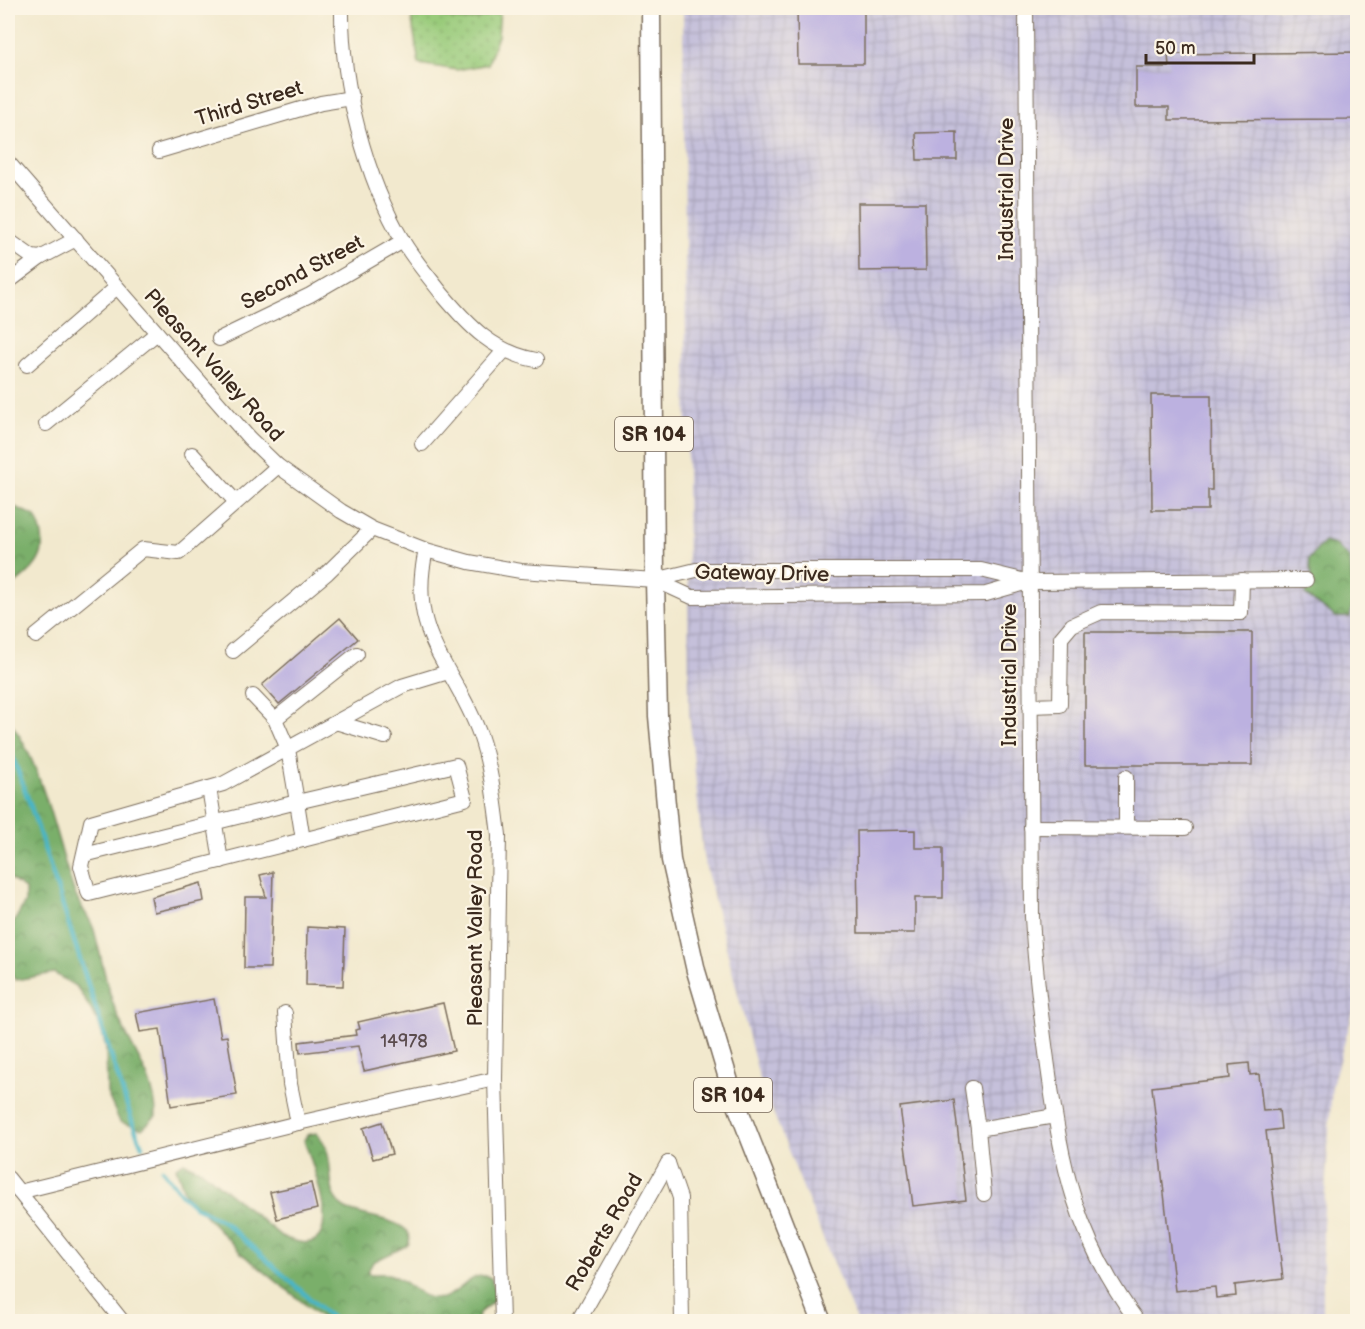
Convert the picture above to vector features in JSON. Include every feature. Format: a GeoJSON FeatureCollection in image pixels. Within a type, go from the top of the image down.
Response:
{"type":"FeatureCollection","features":[{"type":"Feature","properties":{"kind":"main road","name":"SR 104"},"geometry":{"type":"LineString","coordinates":[[651,8],[658,716],[670,860],[696,971],[733,1095],[822,1322]]}},
{"type":"Feature","properties":{"kind":"street"},"geometry":{"type":"LineString","coordinates":[[342,8],[346,69],[351,98],[373,177],[403,241],[458,312],[484,339],[504,351],[536,360]]}},
{"type":"Feature","properties":{"kind":"street","name":"Industrial Drive"},"geometry":{"type":"LineString","coordinates":[[1026,8],[1031,827],[1034,966],[1066,1179],[1083,1227],[1103,1268],[1138,1322]]}},
{"type":"Feature","properties":{"kind":"street","name":"Third Street"},"geometry":{"type":"LineString","coordinates":[[159,151],[321,103],[351,98]]}},
{"type":"Feature","properties":{"kind":"street","name":"Pleasant Valley Road"},"geometry":{"type":"LineString","coordinates":[[8,162],[249,438],[278,466],[315,495],[372,529],[426,550],[469,562],[521,572],[655,580]]}},
{"type":"Feature","properties":{"kind":"street"},"geometry":{"type":"LineString","coordinates":[[8,282],[40,258],[76,238]]}},
{"type":"Feature","properties":{"kind":"street"},"geometry":{"type":"LineString","coordinates":[[8,240],[32,257],[40,258]]}},
{"type":"Feature","properties":{"kind":"street","name":"Second Street"},"geometry":{"type":"LineString","coordinates":[[219,339],[310,295],[403,241]]}},
{"type":"Feature","properties":{"kind":"street"},"geometry":{"type":"LineString","coordinates":[[27,365],[117,287]]}},
{"type":"Feature","properties":{"kind":"street"},"geometry":{"type":"LineString","coordinates":[[46,424],[157,333]]}},
{"type":"Feature","properties":{"kind":"street"},"geometry":{"type":"LineString","coordinates":[[422,444],[504,351]]}},
{"type":"Feature","properties":{"kind":"street"},"geometry":{"type":"LineString","coordinates":[[192,454],[236,502]]}},
{"type":"Feature","properties":{"kind":"street"},"geometry":{"type":"LineString","coordinates":[[36,636],[143,549],[179,553],[278,466]]}},
{"type":"Feature","properties":{"kind":"street"},"geometry":{"type":"LineString","coordinates":[[233,651],[327,573],[372,529]]}},
{"type":"Feature","properties":{"kind":"street","name":"Pleasant Valley Road"},"geometry":{"type":"LineString","coordinates":[[426,550],[419,578],[422,616],[481,736],[495,800],[499,835],[495,1079],[502,1322]]}},
{"type":"Feature","properties":{"kind":"street","name":"Gateway Drive"},"geometry":{"type":"LineString","coordinates":[[655,580],[696,570],[981,570],[1030,582],[1306,580]]}},
{"type":"Feature","properties":{"kind":"street","name":"Gateway Drive"},"geometry":{"type":"LineString","coordinates":[[655,580],[692,597],[986,594],[1030,582]]}},
{"type":"Feature","properties":{"kind":"street"},"geometry":{"type":"LineString","coordinates":[[1030,706],[1060,705],[1061,638],[1072,625],[1101,612],[1241,613],[1242,580]]}},
{"type":"Feature","properties":{"kind":"street"},"geometry":{"type":"LineString","coordinates":[[275,719],[357,654]]}},
{"type":"Feature","properties":{"kind":"street"},"geometry":{"type":"LineString","coordinates":[[84,855],[456,765],[465,799],[89,894],[81,866],[90,822],[223,784],[339,723],[402,686],[448,672]]}},
{"type":"Feature","properties":{"kind":"street"},"geometry":{"type":"LineString","coordinates":[[252,696],[275,719],[288,749],[303,840]]}},
{"type":"Feature","properties":{"kind":"street"},"geometry":{"type":"LineString","coordinates":[[339,723],[385,737]]}},
{"type":"Feature","properties":{"kind":"street"},"geometry":{"type":"LineString","coordinates":[[1126,777],[1126,826]]}},
{"type":"Feature","properties":{"kind":"street"},"geometry":{"type":"LineString","coordinates":[[209,788],[221,861]]}},
{"type":"Feature","properties":{"kind":"street"},"geometry":{"type":"LineString","coordinates":[[1031,827],[1185,828]]}},
{"type":"Feature","properties":{"kind":"street"},"geometry":{"type":"LineString","coordinates":[[285,1013],[290,1084],[297,1123]]}},
{"type":"Feature","properties":{"kind":"street"},"geometry":{"type":"LineString","coordinates":[[19,1192],[297,1123],[495,1079]]}},
{"type":"Feature","properties":{"kind":"street"},"geometry":{"type":"LineString","coordinates":[[972,1088],[984,1194]]}},
{"type":"Feature","properties":{"kind":"street"},"geometry":{"type":"LineString","coordinates":[[978,1130],[1055,1116]]}},
{"type":"Feature","properties":{"kind":"street","name":"Roberts Road"},"geometry":{"type":"LineString","coordinates":[[578,1322],[668,1163],[680,1198],[682,1322]]}},
{"type":"Feature","properties":{"kind":"street"},"geometry":{"type":"LineString","coordinates":[[8,1178],[123,1322]]}},
{"type":"Feature","properties":{"kind":"shaded area"},"geometry":{"type":"Polygon","coordinates":[[[683,8],[1357,8],[1358,996],[1332,1085],[1323,1225],[1323,1321],[856,1321],[759,1077],[703,856],[689,712],[683,8]]]}},
{"type":"Feature","properties":{"kind":"green space"},"geometry":{"type":"Polygon","coordinates":[[[410,8],[500,8],[498,36],[488,64],[457,70],[419,64],[410,8]]]}},
{"type":"Feature","properties":{"kind":"green space"},"geometry":{"type":"Polygon","coordinates":[[[427,8],[509,8],[478,19],[458,20],[427,8]]]}},
{"type":"Feature","properties":{"kind":"green space"},"geometry":{"type":"Polygon","coordinates":[[[8,504],[35,516],[43,540],[40,558],[27,574],[8,589],[8,504]]]}},
{"type":"Feature","properties":{"kind":"green space"},"geometry":{"type":"Polygon","coordinates":[[[1324,542],[1335,545],[1350,558],[1353,600],[1350,617],[1336,617],[1305,595],[1311,577],[1309,559],[1324,542]]]}},
{"type":"Feature","properties":{"kind":"green space"},"geometry":{"type":"Polygon","coordinates":[[[8,719],[31,757],[40,780],[75,894],[94,930],[113,1004],[152,1089],[156,1116],[142,1129],[120,1122],[107,1093],[106,1047],[99,1023],[77,987],[54,973],[16,980],[8,972],[8,933],[25,902],[25,889],[8,877],[8,719]]]}},
{"type":"Feature","properties":{"kind":"green space"},"geometry":{"type":"Polygon","coordinates":[[[316,1133],[327,1151],[333,1193],[337,1201],[344,1208],[397,1224],[405,1229],[409,1236],[408,1245],[373,1262],[367,1273],[390,1275],[400,1279],[422,1295],[436,1298],[449,1296],[478,1276],[491,1278],[495,1300],[479,1313],[478,1321],[326,1321],[241,1253],[185,1194],[176,1167],[184,1162],[201,1170],[281,1236],[303,1243],[317,1239],[323,1228],[324,1212],[321,1193],[304,1140],[307,1135],[316,1133]]]}},
{"type":"Feature","properties":{"kind":"building"},"geometry":{"type":"Polygon","coordinates":[[[797,8],[864,8],[864,64],[798,64],[797,8]]]}},
{"type":"Feature","properties":{"kind":"building"},"geometry":{"type":"Polygon","coordinates":[[[1358,52],[1358,119],[1169,120],[1169,107],[1136,107],[1136,67],[1169,67],[1168,54],[1358,52]]]}},
{"type":"Feature","properties":{"kind":"building"},"geometry":{"type":"Polygon","coordinates":[[[957,132],[957,160],[917,160],[916,133],[957,132]]]}},
{"type":"Feature","properties":{"kind":"building"},"geometry":{"type":"Polygon","coordinates":[[[858,203],[925,203],[926,270],[859,271],[858,203]]]}},
{"type":"Feature","properties":{"kind":"building"},"geometry":{"type":"Polygon","coordinates":[[[1151,395],[1211,395],[1212,490],[1208,490],[1208,510],[1152,510],[1151,395]]]}},
{"type":"Feature","properties":{"kind":"building"},"geometry":{"type":"Polygon","coordinates":[[[340,618],[358,639],[279,704],[262,685],[340,618]]]}},
{"type":"Feature","properties":{"kind":"building"},"geometry":{"type":"Polygon","coordinates":[[[1085,632],[1252,632],[1252,765],[1085,765],[1085,632]]]}},
{"type":"Feature","properties":{"kind":"building"},"geometry":{"type":"Polygon","coordinates":[[[915,830],[915,848],[943,848],[943,898],[915,898],[915,933],[858,933],[857,831],[915,830]]]}},
{"type":"Feature","properties":{"kind":"building"},"geometry":{"type":"Polygon","coordinates":[[[273,872],[270,968],[244,968],[245,897],[266,897],[260,875],[273,872]]]}},
{"type":"Feature","properties":{"kind":"building"},"geometry":{"type":"Polygon","coordinates":[[[201,883],[204,901],[154,912],[151,897],[201,883]]]}},
{"type":"Feature","properties":{"kind":"building"},"geometry":{"type":"Polygon","coordinates":[[[307,927],[345,929],[343,986],[306,985],[307,927]]]}},
{"type":"Feature","properties":{"kind":"building"},"geometry":{"type":"Polygon","coordinates":[[[214,999],[221,1037],[227,1036],[237,1095],[171,1106],[160,1029],[140,1032],[136,1013],[214,999]]]}},
{"type":"Feature","properties":{"kind":"building"},"geometry":{"type":"Polygon","coordinates":[[[443,1003],[454,1051],[364,1071],[358,1046],[300,1053],[299,1042],[356,1035],[355,1030],[360,1029],[358,1022],[443,1003]]]}},
{"type":"Feature","properties":{"kind":"building"},"geometry":{"type":"Polygon","coordinates":[[[1249,1063],[1250,1075],[1259,1074],[1263,1111],[1279,1110],[1281,1129],[1266,1131],[1283,1279],[1235,1285],[1236,1296],[1216,1298],[1215,1287],[1175,1291],[1152,1087],[1230,1078],[1229,1065],[1249,1063]]]}},
{"type":"Feature","properties":{"kind":"building"},"geometry":{"type":"Polygon","coordinates":[[[954,1100],[966,1200],[913,1206],[900,1107],[954,1100]]]}},
{"type":"Feature","properties":{"kind":"building"},"geometry":{"type":"Polygon","coordinates":[[[382,1122],[392,1154],[373,1159],[363,1128],[382,1122]]]}},
{"type":"Feature","properties":{"kind":"building"},"geometry":{"type":"Polygon","coordinates":[[[311,1183],[317,1209],[277,1219],[270,1192],[311,1183]]]}},
{"type":"Feature","properties":{"kind":"waterway"},"geometry":{"type":"LineString","coordinates":[[8,744],[31,807],[142,1146]]}},
{"type":"Feature","properties":{"kind":"waterway"},"geometry":{"type":"LineString","coordinates":[[162,1169],[182,1195],[196,1207],[224,1222],[336,1322]]}}]}
